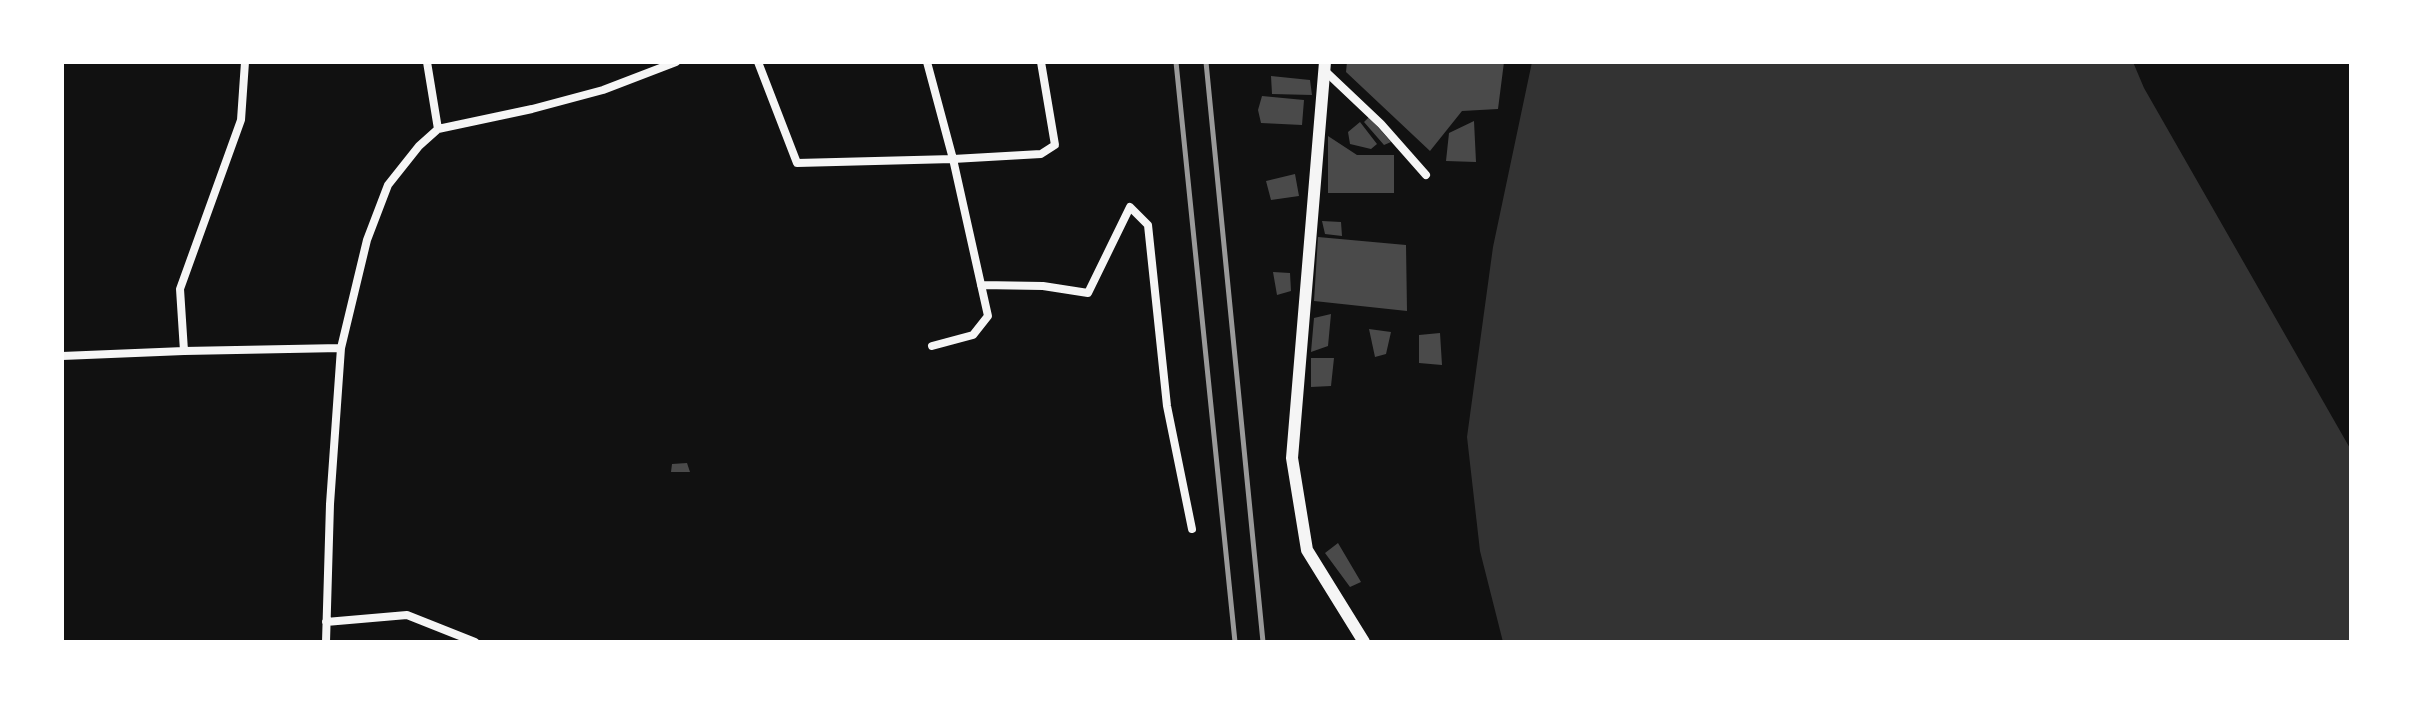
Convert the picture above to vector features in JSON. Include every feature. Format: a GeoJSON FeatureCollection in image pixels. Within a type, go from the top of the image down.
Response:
{"type":"FeatureCollection","features":[{"type":"Feature","properties":{"kind":"main road"},"geometry":{"type":"LineString","coordinates":[[1324,66],[1292,458],[1307,550],[1364,642]]}},
{"type":"Feature","properties":{"kind":"street"},"geometry":{"type":"LineString","coordinates":[[184,351],[180,289],[241,120],[245,62]]}},
{"type":"Feature","properties":{"kind":"street"},"geometry":{"type":"LineString","coordinates":[[427,62],[438,129]]}},
{"type":"Feature","properties":{"kind":"street"},"geometry":{"type":"LineString","coordinates":[[326,642],[330,504],[341,348],[367,240],[388,185],[419,146],[438,129],[603,90],[676,62]]}},
{"type":"Feature","properties":{"kind":"street"},"geometry":{"type":"LineString","coordinates":[[758,62],[797,163],[1041,154],[1055,145],[1041,62]]}},
{"type":"Feature","properties":{"kind":"street"},"geometry":{"type":"LineString","coordinates":[[927,62],[953,159],[988,316],[973,335],[932,346]]}},
{"type":"Feature","properties":{"kind":"street"},"geometry":{"type":"LineString","coordinates":[[1324,66],[1426,175]]}},
{"type":"Feature","properties":{"kind":"street"},"geometry":{"type":"LineString","coordinates":[[981,285],[1043,286],[1088,293],[1130,207],[1148,225],[1167,406],[1192,529]]}},
{"type":"Feature","properties":{"kind":"street"},"geometry":{"type":"LineString","coordinates":[[62,356],[341,348]]}},
{"type":"Feature","properties":{"kind":"street"},"geometry":{"type":"LineString","coordinates":[[326,622],[407,615],[475,642]]}},
{"type":"Feature","properties":{"kind":"shaded area"},"geometry":{"type":"Polygon","coordinates":[[[1532,62],[2133,62],[2144,88],[2351,450],[2351,642],[1503,642],[1480,551],[1467,437],[1493,247],[1532,62]]]}},
{"type":"Feature","properties":{"kind":"building"},"geometry":{"type":"Polygon","coordinates":[[[1347,62],[1504,62],[1498,109],[1462,111],[1430,151],[1346,72],[1347,62]]]}},
{"type":"Feature","properties":{"kind":"building"},"geometry":{"type":"Polygon","coordinates":[[[1271,76],[1310,80],[1312,95],[1272,94],[1271,76]]]}},
{"type":"Feature","properties":{"kind":"building"},"geometry":{"type":"Polygon","coordinates":[[[1262,96],[1304,100],[1302,125],[1261,123],[1258,110],[1262,96]]]}},
{"type":"Feature","properties":{"kind":"building"},"geometry":{"type":"Polygon","coordinates":[[[1369,117],[1391,142],[1384,145],[1364,122],[1369,117]]]}},
{"type":"Feature","properties":{"kind":"building"},"geometry":{"type":"Polygon","coordinates":[[[1474,121],[1476,162],[1446,161],[1449,133],[1474,121]]]}},
{"type":"Feature","properties":{"kind":"building"},"geometry":{"type":"Polygon","coordinates":[[[1360,122],[1377,144],[1371,149],[1350,144],[1348,132],[1360,122]]]}},
{"type":"Feature","properties":{"kind":"building"},"geometry":{"type":"Polygon","coordinates":[[[1328,136],[1357,155],[1394,155],[1394,193],[1328,193],[1328,136]]]}},
{"type":"Feature","properties":{"kind":"building"},"geometry":{"type":"Polygon","coordinates":[[[1295,174],[1299,196],[1271,200],[1266,181],[1295,174]]]}},
{"type":"Feature","properties":{"kind":"building"},"geometry":{"type":"Polygon","coordinates":[[[1322,221],[1341,222],[1342,236],[1325,234],[1322,221]]]}},
{"type":"Feature","properties":{"kind":"building"},"geometry":{"type":"Polygon","coordinates":[[[1318,237],[1406,245],[1407,311],[1314,301],[1318,237]]]}},
{"type":"Feature","properties":{"kind":"building"},"geometry":{"type":"Polygon","coordinates":[[[1273,272],[1290,273],[1291,291],[1277,295],[1273,272]]]}},
{"type":"Feature","properties":{"kind":"building"},"geometry":{"type":"Polygon","coordinates":[[[1331,314],[1328,346],[1311,352],[1314,318],[1331,314]]]}},
{"type":"Feature","properties":{"kind":"building"},"geometry":{"type":"Polygon","coordinates":[[[1369,329],[1391,332],[1386,354],[1375,357],[1369,329]]]}},
{"type":"Feature","properties":{"kind":"building"},"geometry":{"type":"Polygon","coordinates":[[[1440,333],[1442,365],[1419,363],[1419,335],[1440,333]]]}},
{"type":"Feature","properties":{"kind":"building"},"geometry":{"type":"Polygon","coordinates":[[[1311,358],[1334,358],[1331,386],[1311,387],[1311,358]]]}},
{"type":"Feature","properties":{"kind":"building"},"geometry":{"type":"Polygon","coordinates":[[[687,463],[690,472],[671,472],[672,464],[687,463]]]}},
{"type":"Feature","properties":{"kind":"building"},"geometry":{"type":"Polygon","coordinates":[[[1338,543],[1361,582],[1350,587],[1325,553],[1338,543]]]}},
{"type":"Feature","properties":{"kind":"railway"},"geometry":{"type":"LineString","coordinates":[[1176,62],[1235,642]]}},
{"type":"Feature","properties":{"kind":"railway"},"geometry":{"type":"LineString","coordinates":[[1206,62],[1263,642]]}}]}
